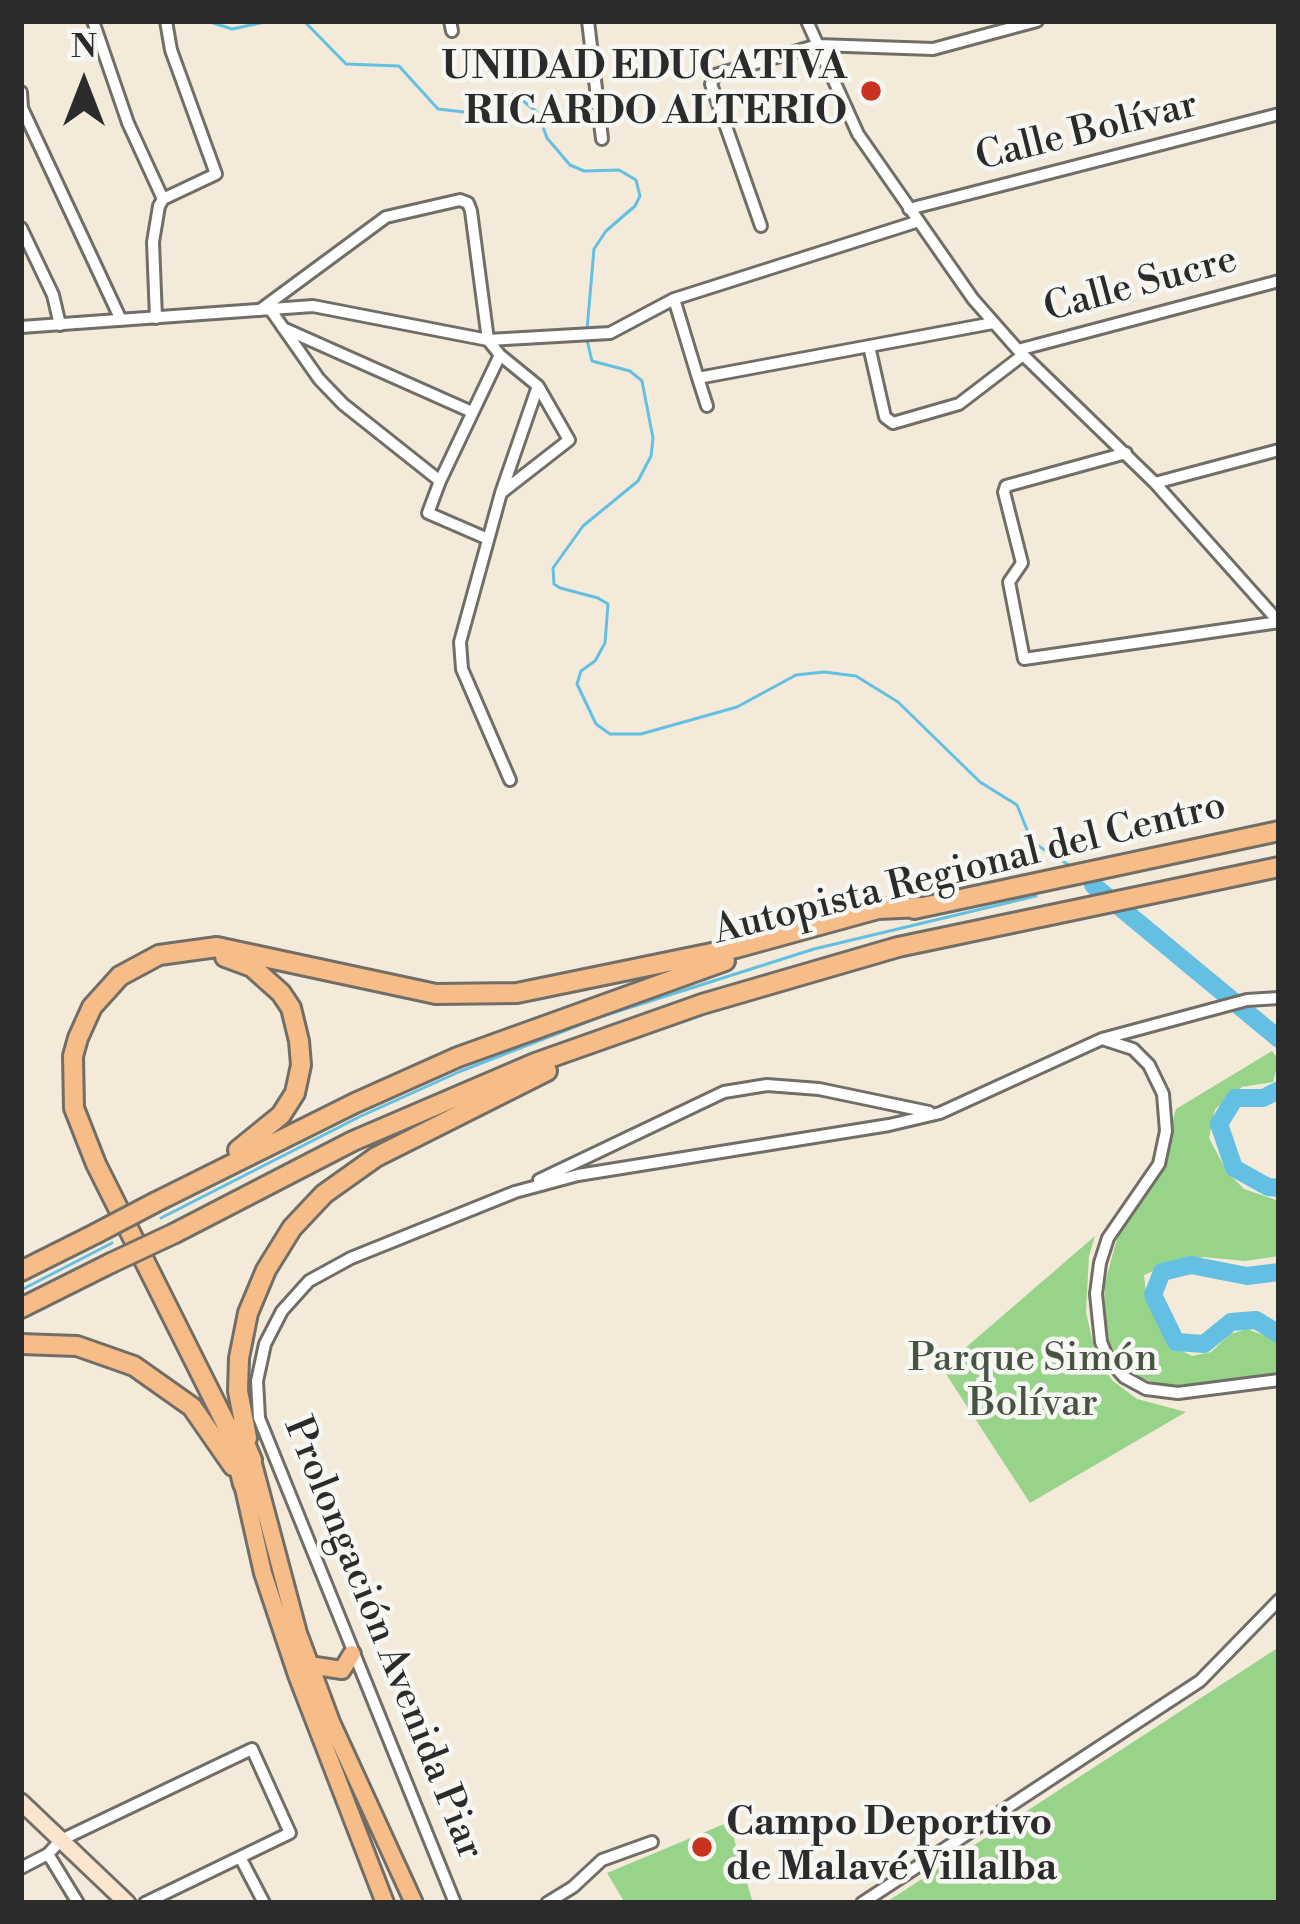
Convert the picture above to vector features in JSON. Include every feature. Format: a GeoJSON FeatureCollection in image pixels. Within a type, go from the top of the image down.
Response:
{"type":"FeatureCollection","features":[{"type":"Feature","properties":{"kind":"highway","name":"Autopista Regional del Centro"},"geometry":{"type":"LineString","coordinates":[[21,1271],[355,1102],[458,1057],[689,972],[922,907],[1279,831]]}},
{"type":"Feature","properties":{"kind":"highway","name":"Autopista Regional del Centro"},"geometry":{"type":"LineString","coordinates":[[21,1308],[353,1141],[536,1063],[702,1004],[879,952],[1279,867]]}},
{"type":"Feature","properties":{"kind":"highway"},"geometry":{"type":"LineString","coordinates":[[243,1484],[230,1432],[96,1164],[74,1108],[77,1038],[92,1007],[120,976],[159,955],[217,947],[436,994],[517,993],[736,948],[878,909],[922,907]]}},
{"type":"Feature","properties":{"kind":"highway"},"geometry":{"type":"LineString","coordinates":[[157,1201],[255,1139],[281,1115],[295,1093],[301,1065],[298,1026],[291,1008],[268,979],[235,960],[201,953],[178,956],[137,973],[103,1005],[86,1043],[82,1067],[95,1139],[223,1390],[252,1460]]}},
{"type":"Feature","properties":{"kind":"highway"},"geometry":{"type":"LineString","coordinates":[[252,1460],[238,1391],[248,1313],[266,1270],[308,1209],[376,1157],[431,1127],[562,1063],[702,1004]]}},
{"type":"Feature","properties":{"kind":"highway"},"geometry":{"type":"LineString","coordinates":[[21,1344],[77,1346],[134,1366],[163,1384],[192,1407],[243,1484]]}},
{"type":"Feature","properties":{"kind":"main road"},"geometry":{"type":"LineString","coordinates":[[252,1460],[309,1665],[331,1723],[416,1903]]}},
{"type":"Feature","properties":{"kind":"main road"},"geometry":{"type":"LineString","coordinates":[[243,1484],[263,1573],[297,1675],[385,1903]]}},
{"type":"Feature","properties":{"kind":"main road"},"geometry":{"type":"LineString","coordinates":[[309,1665],[342,1670],[352,1654]]}},
{"type":"Feature","properties":{"kind":"street"},"geometry":{"type":"LineString","coordinates":[[93,21],[128,123],[163,199],[153,242],[156,318]]}},
{"type":"Feature","properties":{"kind":"street"},"geometry":{"type":"LineString","coordinates":[[163,199],[216,174],[171,50],[166,21]]}},
{"type":"Feature","properties":{"kind":"street"},"geometry":{"type":"LineString","coordinates":[[587,21],[602,139]]}},
{"type":"Feature","properties":{"kind":"street"},"geometry":{"type":"LineString","coordinates":[[807,21],[858,134],[916,222],[993,323],[1155,483],[1279,622]]}},
{"type":"Feature","properties":{"kind":"street"},"geometry":{"type":"LineString","coordinates":[[760,226],[711,79],[766,58],[818,46],[933,49],[1037,21]]}},
{"type":"Feature","properties":{"kind":"street"},"geometry":{"type":"LineString","coordinates":[[21,92],[22,108],[121,320]]}},
{"type":"Feature","properties":{"kind":"street","name":"Calle Bolívar"},"geometry":{"type":"LineString","coordinates":[[909,209],[1279,114]]}},
{"type":"Feature","properties":{"kind":"street"},"geometry":{"type":"LineString","coordinates":[[265,310],[386,218],[460,200],[468,203],[488,340],[538,386],[569,440],[500,493]]}},
{"type":"Feature","properties":{"kind":"street"},"geometry":{"type":"LineString","coordinates":[[21,327],[332,308],[488,340],[610,333],[674,299],[916,222]]}},
{"type":"Feature","properties":{"kind":"street"},"geometry":{"type":"LineString","coordinates":[[21,228],[53,295],[60,325]]}},
{"type":"Feature","properties":{"kind":"street","name":"Calle Sucre"},"geometry":{"type":"LineString","coordinates":[[1020,352],[1279,281]]}},
{"type":"Feature","properties":{"kind":"street"},"geometry":{"type":"LineString","coordinates":[[674,299],[707,406]]}},
{"type":"Feature","properties":{"kind":"street"},"geometry":{"type":"LineString","coordinates":[[265,310],[343,404],[440,481]]}},
{"type":"Feature","properties":{"kind":"street"},"geometry":{"type":"LineString","coordinates":[[698,378],[993,323]]}},
{"type":"Feature","properties":{"kind":"street"},"geometry":{"type":"LineString","coordinates":[[280,326],[472,412]]}},
{"type":"Feature","properties":{"kind":"street"},"geometry":{"type":"LineString","coordinates":[[869,346],[885,417],[893,423],[959,404],[1020,352]]}},
{"type":"Feature","properties":{"kind":"street"},"geometry":{"type":"LineString","coordinates":[[488,539],[428,512],[500,355]]}},
{"type":"Feature","properties":{"kind":"street"},"geometry":{"type":"LineString","coordinates":[[510,780],[462,669],[460,642],[500,493],[538,386]]}},
{"type":"Feature","properties":{"kind":"street"},"geometry":{"type":"LineString","coordinates":[[1155,483],[1279,450]]}},
{"type":"Feature","properties":{"kind":"street"},"geometry":{"type":"LineString","coordinates":[[1126,453],[1006,486],[1022,563],[1009,582],[1024,658],[1279,622]]}},
{"type":"Feature","properties":{"kind":"street","name":"Prolongación Avenida Piar"},"geometry":{"type":"LineString","coordinates":[[455,1901],[259,1418],[257,1381],[266,1344],[282,1311],[309,1281],[351,1258],[514,1192],[724,1092],[766,1085],[819,1089],[940,1113],[1102,1039],[1246,1000],[1279,998]]}},
{"type":"Feature","properties":{"kind":"street"},"geometry":{"type":"LineString","coordinates":[[1133,1049],[1145,1029]]}},
{"type":"Feature","properties":{"kind":"street"},"geometry":{"type":"LineString","coordinates":[[1102,1039],[1133,1049],[1149,1065],[1163,1094],[1166,1131],[1160,1164],[1108,1238],[1100,1263],[1096,1294],[1101,1342],[1108,1359],[1124,1377],[1146,1389],[1178,1393],[1279,1380]]}},
{"type":"Feature","properties":{"kind":"street","name":"Prolongación Avenida Piar"},"geometry":{"type":"LineString","coordinates":[[514,1192],[578,1175],[889,1125],[932,1113]]}},
{"type":"Feature","properties":{"kind":"street"},"geometry":{"type":"LineString","coordinates":[[862,1903],[1200,1681],[1277,1600]]}},
{"type":"Feature","properties":{"kind":"street"},"geometry":{"type":"LineString","coordinates":[[21,1868],[48,1854],[61,1840],[252,1749],[290,1833],[146,1903]]}},
{"type":"Feature","properties":{"kind":"street"},"geometry":{"type":"LineString","coordinates":[[21,1802],[127,1903]]}},
{"type":"Feature","properties":{"kind":"street"},"geometry":{"type":"LineString","coordinates":[[548,1903],[602,1860],[652,1842]]}},
{"type":"Feature","properties":{"kind":"street"},"geometry":{"type":"LineString","coordinates":[[48,1854],[78,1903]]}},
{"type":"Feature","properties":{"kind":"street"},"geometry":{"type":"LineString","coordinates":[[240,1857],[264,1903]]}},
{"type":"Feature","properties":{"kind":"green space","name":"Parque Simón Bolívar"},"geometry":{"type":"Polygon","coordinates":[[[1272,1051],[1279,1060],[1273,1082],[1242,1087],[1215,1109],[1209,1138],[1227,1172],[1244,1189],[1279,1201],[1279,1256],[1175,1261],[1144,1275],[1146,1293],[1168,1344],[1192,1356],[1211,1352],[1230,1334],[1247,1329],[1279,1341],[1279,1377],[1167,1386],[1134,1376],[1103,1341],[1105,1283],[1116,1242],[1127,1217],[1156,1181],[1176,1109],[1272,1051]]]}},
{"type":"Feature","properties":{"kind":"green space","name":"Parque Simón Bolívar"},"geometry":{"type":"Polygon","coordinates":[[[1095,1236],[1089,1256],[1086,1312],[1097,1361],[1137,1399],[1186,1412],[1030,1503],[942,1368],[1095,1236]]]}},
{"type":"Feature","properties":{"kind":"green space"},"geometry":{"type":"Polygon","coordinates":[[[1279,1647],[1279,1903],[885,1903],[1170,1718],[1279,1647]]]}},
{"type":"Feature","properties":{"kind":"green space","name":"Campo Deportivo de Malavé Villalba"},"geometry":{"type":"Polygon","coordinates":[[[729,1822],[753,1903],[625,1903],[607,1873],[729,1822]]]}},
{"type":"Feature","properties":{"kind":"waterway"},"geometry":{"type":"LineString","coordinates":[[207,21],[232,29],[270,21]]}},
{"type":"Feature","properties":{"kind":"waterway"},"geometry":{"type":"LineString","coordinates":[[304,21],[346,64],[399,66],[438,109],[464,112],[497,95],[516,95],[538,113],[547,138],[570,165],[584,171],[619,170],[636,180],[640,196],[635,206],[606,231],[594,249],[587,330]]}},
{"type":"Feature","properties":{"kind":"waterway"},"geometry":{"type":"LineString","coordinates":[[587,340],[592,361],[630,371],[642,381],[653,438],[651,456],[638,481],[583,526],[553,568],[554,584],[560,588],[608,604],[605,643],[595,661],[581,671],[577,684],[596,724],[610,734],[641,734],[737,707],[796,675],[856,676],[898,702],[980,782],[1017,805],[1032,842],[1072,867]]}},
{"type":"Feature","properties":{"kind":"waterway"},"geometry":{"type":"LineString","coordinates":[[1093,885],[1279,1039]]}},
{"type":"Feature","properties":{"kind":"waterway"},"geometry":{"type":"LineString","coordinates":[[161,1218],[359,1117],[600,1017],[814,949],[1036,896]]}},
{"type":"Feature","properties":{"kind":"waterway"},"geometry":{"type":"LineString","coordinates":[[1279,1090],[1263,1098],[1235,1098],[1219,1124],[1234,1168],[1279,1188]]}},
{"type":"Feature","properties":{"kind":"waterway"},"geometry":{"type":"LineString","coordinates":[[21,1290],[112,1243]]}},
{"type":"Feature","properties":{"kind":"waterway"},"geometry":{"type":"LineString","coordinates":[[1279,1272],[1247,1276],[1191,1265],[1162,1272],[1153,1295],[1176,1342],[1204,1344],[1231,1322],[1256,1320],[1279,1334]]}},
{"type":"Feature","properties":{"kind":"place","name":"UNIDAD EDUCATIVA RICARDO ALTERIO"},"geometry":{"type":"Point","coordinates":[871,91]}},
{"type":"Feature","properties":{"kind":"place","name":"Campo Deportivo de Malavé Villalba"},"geometry":{"type":"Point","coordinates":[702,1847]}}]}
